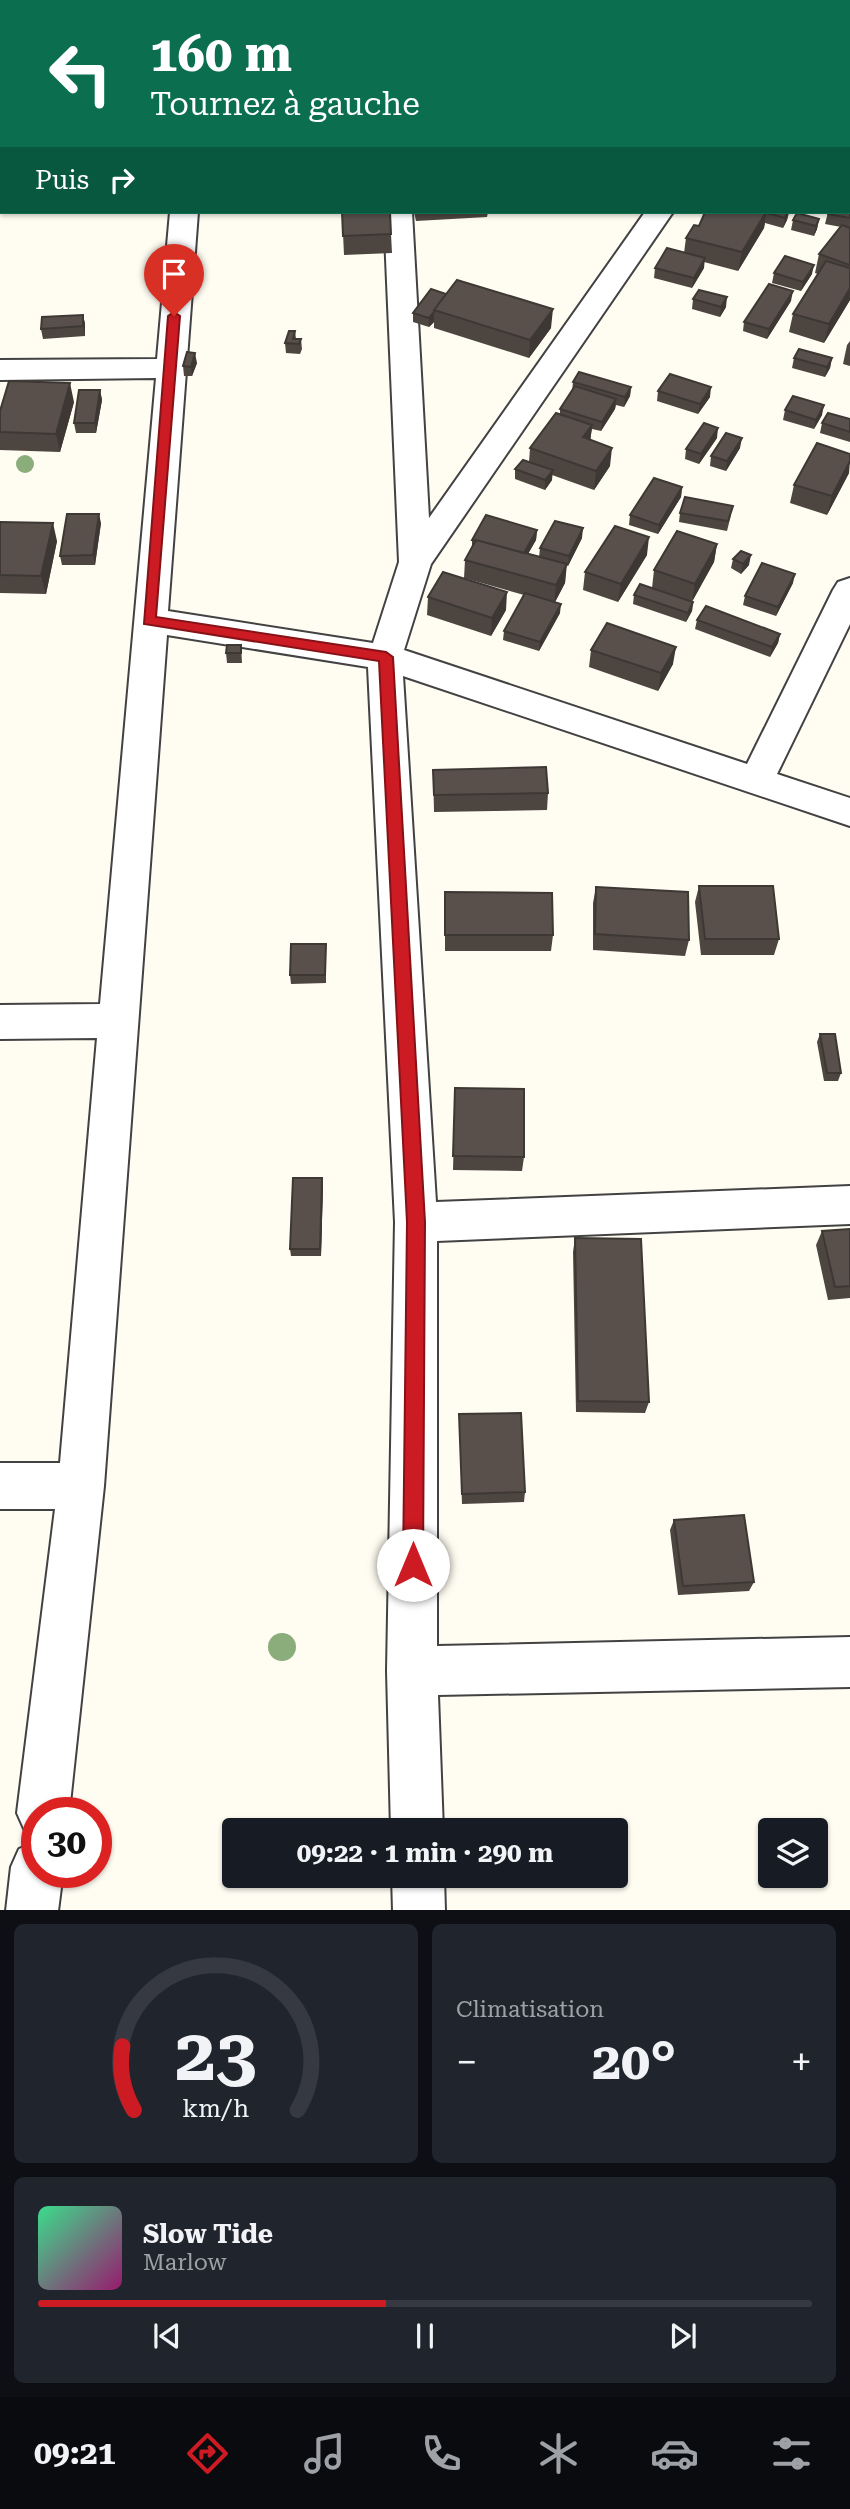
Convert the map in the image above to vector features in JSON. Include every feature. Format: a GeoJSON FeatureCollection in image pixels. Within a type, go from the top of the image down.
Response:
{"type":"FeatureCollection","features":[{"type":"Feature","properties":{"kind":"street"},"geometry":{"type":"LineString","coordinates":[[45,1797],[81,1486],[184,214]]}},
{"type":"Feature","properties":{"kind":"street"},"geometry":{"type":"LineString","coordinates":[[398,214],[415,562]]}},
{"type":"Feature","properties":{"kind":"street"},"geometry":{"type":"LineString","coordinates":[[417,1818],[412,1671],[416,1222],[386,657],[415,562],[658,214]]}},
{"type":"Feature","properties":{"kind":"street"},"geometry":{"type":"LineString","coordinates":[[0,370],[170,368]]}},
{"type":"Feature","properties":{"kind":"street"},"geometry":{"type":"LineString","coordinates":[[757,779],[850,590]]}},
{"type":"Feature","properties":{"kind":"street"},"geometry":{"type":"LineString","coordinates":[[149,621],[386,657],[850,812]]}},
{"type":"Feature","properties":{"kind":"street"},"geometry":{"type":"LineString","coordinates":[[0,1022],[120,1021]]}},
{"type":"Feature","properties":{"kind":"street"},"geometry":{"type":"LineString","coordinates":[[416,1222],[850,1205]]}},
{"type":"Feature","properties":{"kind":"street"},"geometry":{"type":"LineString","coordinates":[[0,1486],[81,1486]]}},
{"type":"Feature","properties":{"kind":"street"},"geometry":{"type":"LineString","coordinates":[[412,1671],[850,1662]]}},
{"type":"Feature","properties":{"kind":"street"},"geometry":{"type":"LineString","coordinates":[[32,1910],[35,1888]]}},
{"type":"Feature","properties":{"kind":"street"},"geometry":{"type":"LineString","coordinates":[[418,1888],[419,1910]]}},
{"type":"Feature","properties":{"kind":"building"},"geometry":{"type":"Polygon","coordinates":[[[342,214],[390,214],[391,234],[343,236],[342,214]]]}},
{"type":"Feature","properties":{"kind":"building"},"geometry":{"type":"Polygon","coordinates":[[[704,214],[765,214],[742,252],[686,238],[694,225],[699,226],[704,214]]]}},
{"type":"Feature","properties":{"kind":"building"},"geometry":{"type":"Polygon","coordinates":[[[771,214],[787,214],[785,218],[771,214]]]}},
{"type":"Feature","properties":{"kind":"building"},"geometry":{"type":"Polygon","coordinates":[[[796,214],[819,219],[816,226],[793,220],[796,214]]]}},
{"type":"Feature","properties":{"kind":"building"},"geometry":{"type":"Polygon","coordinates":[[[828,214],[850,214],[850,218],[828,214]]]}},
{"type":"Feature","properties":{"kind":"building"},"geometry":{"type":"Polygon","coordinates":[[[842,225],[850,228],[850,265],[819,254],[842,225]]]}},
{"type":"Feature","properties":{"kind":"building"},"geometry":{"type":"Polygon","coordinates":[[[667,248],[705,258],[694,278],[655,268],[667,248]]]}},
{"type":"Feature","properties":{"kind":"building"},"geometry":{"type":"Polygon","coordinates":[[[785,256],[814,265],[803,282],[774,273],[785,256]]]}},
{"type":"Feature","properties":{"kind":"building"},"geometry":{"type":"Polygon","coordinates":[[[826,261],[850,268],[850,288],[829,324],[793,314],[826,261]]]}},
{"type":"Feature","properties":{"kind":"building"},"geometry":{"type":"Polygon","coordinates":[[[457,280],[553,309],[530,340],[434,310],[457,280]]]}},
{"type":"Feature","properties":{"kind":"building"},"geometry":{"type":"Polygon","coordinates":[[[769,284],[793,291],[769,329],[744,322],[769,284]]]}},
{"type":"Feature","properties":{"kind":"building"},"geometry":{"type":"Polygon","coordinates":[[[431,289],[446,294],[434,312],[429,318],[413,313],[431,289]]]}},
{"type":"Feature","properties":{"kind":"building"},"geometry":{"type":"Polygon","coordinates":[[[699,290],[727,297],[721,307],[693,299],[699,290]]]}},
{"type":"Feature","properties":{"kind":"building"},"geometry":{"type":"Polygon","coordinates":[[[83,315],[83,326],[41,329],[42,317],[83,315]]]}},
{"type":"Feature","properties":{"kind":"building"},"geometry":{"type":"Polygon","coordinates":[[[289,331],[295,331],[293,339],[301,339],[299,344],[285,343],[289,331]]]}},
{"type":"Feature","properties":{"kind":"building"},"geometry":{"type":"Polygon","coordinates":[[[799,349],[832,358],[827,367],[794,358],[799,349]]]}},
{"type":"Feature","properties":{"kind":"building"},"geometry":{"type":"Polygon","coordinates":[[[187,352],[195,353],[191,367],[183,366],[187,352]]]}},
{"type":"Feature","properties":{"kind":"building"},"geometry":{"type":"Polygon","coordinates":[[[579,372],[631,387],[625,397],[573,382],[579,372]]]}},
{"type":"Feature","properties":{"kind":"building"},"geometry":{"type":"Polygon","coordinates":[[[670,374],[711,387],[700,404],[658,391],[670,374]]]}},
{"type":"Feature","properties":{"kind":"building"},"geometry":{"type":"Polygon","coordinates":[[[9,381],[70,383],[56,434],[0,432],[0,411],[9,381]]]}},
{"type":"Feature","properties":{"kind":"building"},"geometry":{"type":"Polygon","coordinates":[[[575,386],[616,399],[602,422],[560,409],[575,386]]]}},
{"type":"Feature","properties":{"kind":"building"},"geometry":{"type":"Polygon","coordinates":[[[79,390],[100,390],[95,423],[74,423],[79,390]]]}},
{"type":"Feature","properties":{"kind":"building"},"geometry":{"type":"Polygon","coordinates":[[[793,396],[824,405],[816,420],[785,410],[793,396]]]}},
{"type":"Feature","properties":{"kind":"building"},"geometry":{"type":"Polygon","coordinates":[[[556,413],[592,425],[583,437],[612,448],[596,471],[530,448],[556,413]]]}},
{"type":"Feature","properties":{"kind":"building"},"geometry":{"type":"Polygon","coordinates":[[[828,413],[850,419],[850,432],[822,423],[828,413]]]}},
{"type":"Feature","properties":{"kind":"building"},"geometry":{"type":"Polygon","coordinates":[[[704,423],[718,428],[701,454],[686,449],[704,423]]]}},
{"type":"Feature","properties":{"kind":"building"},"geometry":{"type":"Polygon","coordinates":[[[726,433],[742,438],[727,461],[711,456],[726,433]]]}},
{"type":"Feature","properties":{"kind":"building"},"geometry":{"type":"Polygon","coordinates":[[[817,443],[850,454],[850,461],[832,496],[794,485],[817,443]]]}},
{"type":"Feature","properties":{"kind":"building"},"geometry":{"type":"Polygon","coordinates":[[[523,460],[553,470],[545,480],[515,469],[523,460]]]}},
{"type":"Feature","properties":{"kind":"building"},"geometry":{"type":"Polygon","coordinates":[[[654,478],[682,487],[659,525],[630,515],[654,478]]]}},
{"type":"Feature","properties":{"kind":"building"},"geometry":{"type":"Polygon","coordinates":[[[685,497],[733,506],[728,521],[680,513],[685,497]]]}},
{"type":"Feature","properties":{"kind":"building"},"geometry":{"type":"Polygon","coordinates":[[[67,514],[99,514],[93,555],[60,556],[67,514]]]}},
{"type":"Feature","properties":{"kind":"building"},"geometry":{"type":"Polygon","coordinates":[[[486,515],[537,530],[524,553],[472,540],[486,515]]]}},
{"type":"Feature","properties":{"kind":"building"},"geometry":{"type":"Polygon","coordinates":[[[555,521],[583,528],[569,556],[540,548],[555,521]]]}},
{"type":"Feature","properties":{"kind":"building"},"geometry":{"type":"Polygon","coordinates":[[[0,522],[53,523],[41,576],[0,575],[0,522]]]}},
{"type":"Feature","properties":{"kind":"building"},"geometry":{"type":"Polygon","coordinates":[[[615,526],[649,537],[621,584],[585,572],[615,526]]]}},
{"type":"Feature","properties":{"kind":"building"},"geometry":{"type":"Polygon","coordinates":[[[677,531],[717,544],[695,584],[654,570],[677,531]]]}},
{"type":"Feature","properties":{"kind":"building"},"geometry":{"type":"Polygon","coordinates":[[[476,540],[567,564],[556,585],[465,560],[476,540]]]}},
{"type":"Feature","properties":{"kind":"building"},"geometry":{"type":"Polygon","coordinates":[[[741,551],[751,555],[743,564],[733,559],[741,551]]]}},
{"type":"Feature","properties":{"kind":"building"},"geometry":{"type":"Polygon","coordinates":[[[762,563],[795,574],[778,607],[745,596],[762,563]]]}},
{"type":"Feature","properties":{"kind":"building"},"geometry":{"type":"Polygon","coordinates":[[[443,572],[507,592],[492,618],[428,597],[443,572]]]}},
{"type":"Feature","properties":{"kind":"building"},"geometry":{"type":"Polygon","coordinates":[[[640,584],[693,602],[688,613],[634,595],[640,584]]]}},
{"type":"Feature","properties":{"kind":"building"},"geometry":{"type":"Polygon","coordinates":[[[525,593],[561,604],[540,642],[504,631],[525,593]]]}},
{"type":"Feature","properties":{"kind":"building"},"geometry":{"type":"Polygon","coordinates":[[[706,606],[780,634],[772,647],[697,620],[706,606]]]}},
{"type":"Feature","properties":{"kind":"building"},"geometry":{"type":"Polygon","coordinates":[[[607,623],[676,647],[661,673],[591,650],[607,623]]]}},
{"type":"Feature","properties":{"kind":"building"},"geometry":{"type":"Polygon","coordinates":[[[227,645],[241,645],[241,653],[226,653],[227,645]]]}},
{"type":"Feature","properties":{"kind":"building"},"geometry":{"type":"Polygon","coordinates":[[[546,767],[548,793],[434,795],[433,770],[546,767]]]}},
{"type":"Feature","properties":{"kind":"building"},"geometry":{"type":"Polygon","coordinates":[[[699,886],[773,886],[779,939],[705,939],[699,886]]]}},
{"type":"Feature","properties":{"kind":"building"},"geometry":{"type":"Polygon","coordinates":[[[596,887],[688,892],[689,940],[595,934],[596,887]]]}},
{"type":"Feature","properties":{"kind":"building"},"geometry":{"type":"Polygon","coordinates":[[[445,892],[552,893],[553,935],[445,935],[445,892]]]}},
{"type":"Feature","properties":{"kind":"building"},"geometry":{"type":"Polygon","coordinates":[[[291,944],[326,944],[325,975],[290,975],[291,944]]]}},
{"type":"Feature","properties":{"kind":"building"},"geometry":{"type":"Polygon","coordinates":[[[820,1034],[835,1034],[841,1073],[827,1073],[820,1034]]]}},
{"type":"Feature","properties":{"kind":"building"},"geometry":{"type":"Polygon","coordinates":[[[455,1088],[524,1089],[524,1157],[453,1156],[455,1088]]]}},
{"type":"Feature","properties":{"kind":"building"},"geometry":{"type":"Polygon","coordinates":[[[293,1178],[322,1178],[320,1249],[290,1249],[293,1178]]]}},
{"type":"Feature","properties":{"kind":"building"},"geometry":{"type":"Polygon","coordinates":[[[850,1229],[850,1286],[835,1287],[822,1231],[850,1229]]]}},
{"type":"Feature","properties":{"kind":"building"},"geometry":{"type":"Polygon","coordinates":[[[575,1238],[641,1239],[649,1402],[578,1401],[575,1238]]]}},
{"type":"Feature","properties":{"kind":"building"},"geometry":{"type":"Polygon","coordinates":[[[521,1413],[525,1492],[462,1494],[459,1414],[521,1413]]]}},
{"type":"Feature","properties":{"kind":"building"},"geometry":{"type":"Polygon","coordinates":[[[744,1515],[754,1582],[683,1586],[674,1520],[744,1515]]]}},
{"type":"Feature","properties":{"kind":"route"},"geometry":{"type":"LineString","coordinates":[[174,316],[149,621],[386,657],[416,1222],[413,1565]]}}]}
